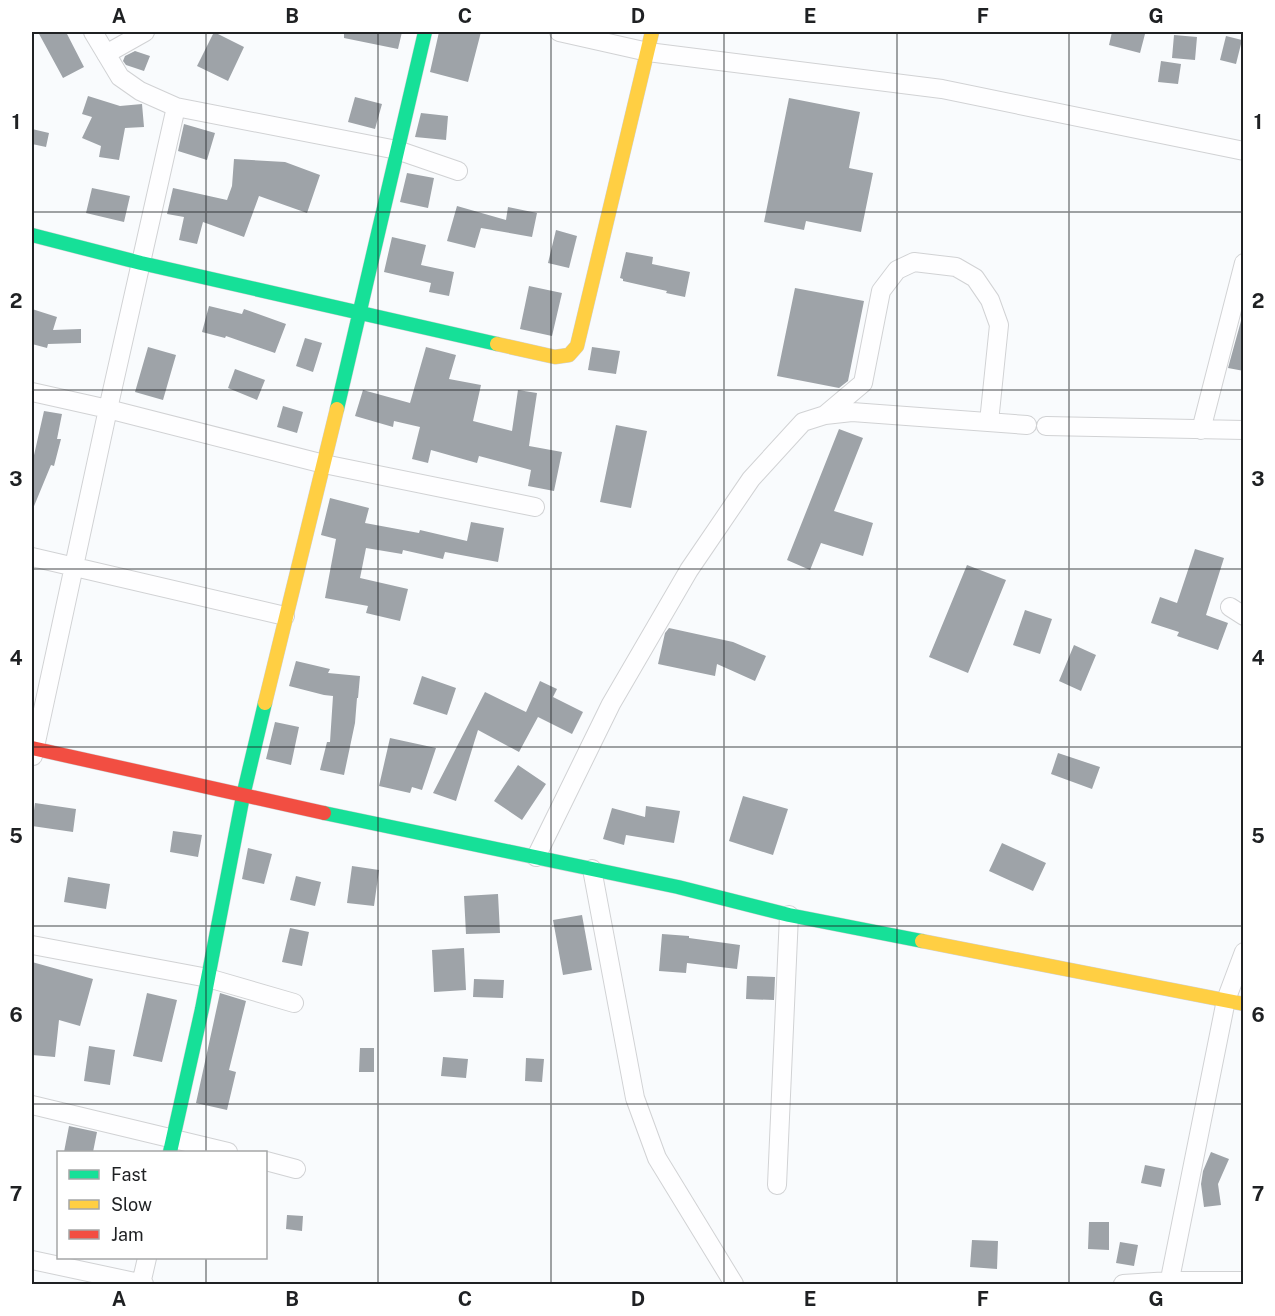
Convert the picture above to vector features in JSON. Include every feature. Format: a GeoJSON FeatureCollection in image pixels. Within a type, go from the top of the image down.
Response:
{"type":"FeatureCollection","features":[{"type":"Feature","properties":{"kind":"main road"},"geometry":{"type":"LineString","coordinates":[[172,1146],[208,978],[243,796],[285,616],[324,464],[425,32]]}},
{"type":"Feature","properties":{"kind":"main road"},"geometry":{"type":"LineString","coordinates":[[32,235],[141,263],[555,357],[569,355],[577,346],[652,32]]}},
{"type":"Feature","properties":{"kind":"main road"},"geometry":{"type":"LineString","coordinates":[[33,754],[678,887],[789,915],[1235,1002]]}},
{"type":"Feature","properties":{"kind":"street"},"geometry":{"type":"LineString","coordinates":[[93,32],[120,77],[140,91],[176,107],[397,150],[458,171]]}},
{"type":"Feature","properties":{"kind":"street"},"geometry":{"type":"LineString","coordinates":[[106,54],[145,32]]}},
{"type":"Feature","properties":{"kind":"street"},"geometry":{"type":"LineString","coordinates":[[558,32],[648,52],[942,89],[1244,151]]}},
{"type":"Feature","properties":{"kind":"street"},"geometry":{"type":"LineString","coordinates":[[33,754],[176,107]]}},
{"type":"Feature","properties":{"kind":"street"},"geometry":{"type":"LineString","coordinates":[[825,415],[863,383],[881,291],[897,270],[914,262],[956,267],[975,278],[990,300],[999,325],[989,422]]}},
{"type":"Feature","properties":{"kind":"street"},"geometry":{"type":"LineString","coordinates":[[1202,430],[1244,263]]}},
{"type":"Feature","properties":{"kind":"street"},"geometry":{"type":"LineString","coordinates":[[32,392],[324,464],[535,507]]}},
{"type":"Feature","properties":{"kind":"street"},"geometry":{"type":"LineString","coordinates":[[536,857],[611,704],[689,570],[751,479],[803,422],[825,415],[852,412],[1027,425]]}},
{"type":"Feature","properties":{"kind":"street"},"geometry":{"type":"LineString","coordinates":[[1046,426],[1244,430]]}},
{"type":"Feature","properties":{"kind":"street"},"geometry":{"type":"LineString","coordinates":[[32,557],[285,616]]}},
{"type":"Feature","properties":{"kind":"street"},"geometry":{"type":"LineString","coordinates":[[592,869],[634,1098],[657,1158],[731,1284]]}},
{"type":"Feature","properties":{"kind":"street"},"geometry":{"type":"LineString","coordinates":[[777,1185],[789,915]]}},
{"type":"Feature","properties":{"kind":"street"},"geometry":{"type":"LineString","coordinates":[[32,945],[208,978],[294,1003]]}},
{"type":"Feature","properties":{"kind":"street"},"geometry":{"type":"LineString","coordinates":[[1169,1283],[1235,1002],[1244,951]]}},
{"type":"Feature","properties":{"kind":"street"},"geometry":{"type":"LineString","coordinates":[[32,1105],[172,1146],[219,1151]]}},
{"type":"Feature","properties":{"kind":"street"},"geometry":{"type":"LineString","coordinates":[[267,1161],[297,1169]]}},
{"type":"Feature","properties":{"kind":"street"},"geometry":{"type":"LineString","coordinates":[[32,1260],[142,1284],[147,1259]]}},
{"type":"Feature","properties":{"kind":"street"},"geometry":{"type":"LineString","coordinates":[[1123,1284],[1244,1281]]}},
{"type":"Feature","properties":{"kind":"building"},"geometry":{"type":"Polygon","coordinates":[[[38,32],[66,32],[84,67],[63,78],[38,32]]]}},
{"type":"Feature","properties":{"kind":"building"},"geometry":{"type":"Polygon","coordinates":[[[214,32],[244,47],[228,81],[197,66],[214,32]]]}},
{"type":"Feature","properties":{"kind":"building"},"geometry":{"type":"Polygon","coordinates":[[[344,32],[402,32],[398,49],[344,38],[344,32]]]}},
{"type":"Feature","properties":{"kind":"building"},"geometry":{"type":"Polygon","coordinates":[[[439,32],[481,32],[468,82],[430,72],[439,32]]]}},
{"type":"Feature","properties":{"kind":"building"},"geometry":{"type":"Polygon","coordinates":[[[1112,32],[1145,34],[1140,53],[1109,45],[1112,32]]]}},
{"type":"Feature","properties":{"kind":"building"},"geometry":{"type":"Polygon","coordinates":[[[1174,35],[1197,37],[1195,60],[1172,58],[1174,35]]]}},
{"type":"Feature","properties":{"kind":"building"},"geometry":{"type":"Polygon","coordinates":[[[1226,36],[1242,40],[1236,64],[1220,60],[1226,36]]]}},
{"type":"Feature","properties":{"kind":"building"},"geometry":{"type":"Polygon","coordinates":[[[135,51],[150,56],[144,71],[126,65],[123,61],[125,56],[135,51]]]}},
{"type":"Feature","properties":{"kind":"building"},"geometry":{"type":"Polygon","coordinates":[[[1161,61],[1181,64],[1178,84],[1158,82],[1161,61]]]}},
{"type":"Feature","properties":{"kind":"building"},"geometry":{"type":"Polygon","coordinates":[[[88,96],[120,106],[142,104],[144,127],[125,128],[119,160],[99,157],[101,146],[82,138],[92,117],[82,114],[88,96]]]}},
{"type":"Feature","properties":{"kind":"building"},"geometry":{"type":"Polygon","coordinates":[[[355,97],[382,104],[375,129],[348,122],[355,97]]]}},
{"type":"Feature","properties":{"kind":"building"},"geometry":{"type":"Polygon","coordinates":[[[789,98],[860,112],[849,168],[873,173],[861,232],[806,221],[804,230],[764,222],[789,98]]]}},
{"type":"Feature","properties":{"kind":"building"},"geometry":{"type":"Polygon","coordinates":[[[421,113],[448,116],[446,140],[415,137],[421,113]]]}},
{"type":"Feature","properties":{"kind":"building"},"geometry":{"type":"Polygon","coordinates":[[[184,124],[215,133],[207,160],[178,151],[184,124]]]}},
{"type":"Feature","properties":{"kind":"building"},"geometry":{"type":"Polygon","coordinates":[[[32,129],[49,133],[46,147],[32,144],[32,129]]]}},
{"type":"Feature","properties":{"kind":"building"},"geometry":{"type":"Polygon","coordinates":[[[234,159],[285,162],[320,175],[307,213],[259,196],[244,237],[203,222],[197,244],[179,240],[184,217],[167,214],[173,188],[227,200],[232,186],[234,159]]]}},
{"type":"Feature","properties":{"kind":"building"},"geometry":{"type":"Polygon","coordinates":[[[407,173],[434,178],[428,208],[400,202],[407,173]]]}},
{"type":"Feature","properties":{"kind":"building"},"geometry":{"type":"Polygon","coordinates":[[[92,188],[130,196],[124,222],[86,213],[92,188]]]}},
{"type":"Feature","properties":{"kind":"building"},"geometry":{"type":"Polygon","coordinates":[[[457,206],[506,220],[508,207],[537,213],[532,237],[481,228],[475,248],[447,241],[457,206]]]}},
{"type":"Feature","properties":{"kind":"building"},"geometry":{"type":"Polygon","coordinates":[[[556,230],[577,236],[569,268],[548,263],[556,230]]]}},
{"type":"Feature","properties":{"kind":"building"},"geometry":{"type":"Polygon","coordinates":[[[392,237],[426,245],[421,265],[454,272],[449,296],[429,292],[431,283],[384,272],[392,237]]]}},
{"type":"Feature","properties":{"kind":"building"},"geometry":{"type":"Polygon","coordinates":[[[626,252],[653,257],[652,264],[690,272],[685,297],[623,281],[620,278],[626,252]]]}},
{"type":"Feature","properties":{"kind":"building"},"geometry":{"type":"Polygon","coordinates":[[[529,286],[562,293],[552,336],[520,329],[529,286]]]}},
{"type":"Feature","properties":{"kind":"building"},"geometry":{"type":"Polygon","coordinates":[[[795,288],[864,301],[848,381],[839,388],[777,376],[795,288]]]}},
{"type":"Feature","properties":{"kind":"building"},"geometry":{"type":"Polygon","coordinates":[[[209,306],[242,314],[244,309],[286,324],[275,353],[226,336],[225,338],[202,332],[209,306]]]}},
{"type":"Feature","properties":{"kind":"building"},"geometry":{"type":"Polygon","coordinates":[[[32,309],[57,317],[53,330],[81,329],[81,343],[48,344],[47,348],[32,344],[32,309]]]}},
{"type":"Feature","properties":{"kind":"building"},"geometry":{"type":"Polygon","coordinates":[[[1244,310],[1244,371],[1228,368],[1244,310]]]}},
{"type":"Feature","properties":{"kind":"building"},"geometry":{"type":"Polygon","coordinates":[[[305,338],[322,343],[313,372],[296,366],[305,338]]]}},
{"type":"Feature","properties":{"kind":"building"},"geometry":{"type":"Polygon","coordinates":[[[148,347],[176,355],[163,400],[135,392],[148,347]]]}},
{"type":"Feature","properties":{"kind":"building"},"geometry":{"type":"Polygon","coordinates":[[[426,347],[456,355],[449,379],[481,385],[473,421],[512,431],[518,390],[537,393],[529,446],[562,452],[554,491],[528,486],[531,470],[479,456],[477,463],[431,450],[428,463],[412,459],[420,427],[394,421],[393,427],[355,416],[363,390],[410,403],[426,347]]]}},
{"type":"Feature","properties":{"kind":"building"},"geometry":{"type":"Polygon","coordinates":[[[592,347],[620,351],[616,374],[588,370],[592,347]]]}},
{"type":"Feature","properties":{"kind":"building"},"geometry":{"type":"Polygon","coordinates":[[[235,369],[265,380],[257,400],[228,388],[235,369]]]}},
{"type":"Feature","properties":{"kind":"building"},"geometry":{"type":"Polygon","coordinates":[[[283,406],[303,412],[297,433],[277,427],[283,406]]]}},
{"type":"Feature","properties":{"kind":"building"},"geometry":{"type":"Polygon","coordinates":[[[44,411],[62,414],[57,439],[61,439],[54,466],[51,465],[32,511],[32,464],[44,411]]]}},
{"type":"Feature","properties":{"kind":"building"},"geometry":{"type":"Polygon","coordinates":[[[616,425],[647,431],[631,508],[600,502],[616,425]]]}},
{"type":"Feature","properties":{"kind":"building"},"geometry":{"type":"Polygon","coordinates":[[[839,429],[863,438],[834,511],[873,523],[863,556],[821,543],[810,570],[787,560],[839,429]]]}},
{"type":"Feature","properties":{"kind":"building"},"geometry":{"type":"Polygon","coordinates":[[[330,498],[369,508],[365,523],[419,533],[420,530],[467,541],[471,522],[504,528],[498,562],[445,552],[443,559],[403,550],[402,554],[366,548],[360,578],[408,589],[400,621],[366,613],[368,606],[325,598],[336,539],[321,535],[330,498]]]}},
{"type":"Feature","properties":{"kind":"building"},"geometry":{"type":"Polygon","coordinates":[[[1195,549],[1224,558],[1206,615],[1228,623],[1218,650],[1177,636],[1179,632],[1151,623],[1160,597],[1177,603],[1195,549]]]}},
{"type":"Feature","properties":{"kind":"building"},"geometry":{"type":"Polygon","coordinates":[[[967,565],[1006,580],[968,673],[929,657],[967,565]]]}},
{"type":"Feature","properties":{"kind":"building"},"geometry":{"type":"Polygon","coordinates":[[[1025,610],[1052,619],[1040,654],[1013,645],[1025,610]]]}},
{"type":"Feature","properties":{"kind":"building"},"geometry":{"type":"Polygon","coordinates":[[[669,628],[733,642],[766,656],[755,681],[717,664],[715,676],[658,664],[665,633],[669,628]]]}},
{"type":"Feature","properties":{"kind":"building"},"geometry":{"type":"Polygon","coordinates":[[[1074,645],[1096,655],[1081,691],[1059,681],[1074,645]]]}},
{"type":"Feature","properties":{"kind":"building"},"geometry":{"type":"Polygon","coordinates":[[[296,661],[330,669],[328,673],[360,676],[355,723],[344,775],[320,770],[327,742],[330,742],[333,696],[289,686],[296,661]]]}},
{"type":"Feature","properties":{"kind":"building"},"geometry":{"type":"Polygon","coordinates":[[[422,676],[456,688],[447,715],[413,704],[422,676]]]}},
{"type":"Feature","properties":{"kind":"building"},"geometry":{"type":"Polygon","coordinates":[[[540,681],[557,689],[553,697],[583,712],[572,734],[538,717],[519,752],[478,730],[456,801],[433,793],[485,692],[526,712],[540,681]]]}},
{"type":"Feature","properties":{"kind":"building"},"geometry":{"type":"Polygon","coordinates":[[[275,722],[299,727],[291,765],[266,759],[275,722]]]}},
{"type":"Feature","properties":{"kind":"building"},"geometry":{"type":"Polygon","coordinates":[[[390,738],[436,748],[422,790],[412,787],[410,793],[379,786],[390,738]]]}},
{"type":"Feature","properties":{"kind":"building"},"geometry":{"type":"Polygon","coordinates":[[[1058,753],[1100,767],[1092,789],[1051,774],[1058,753]]]}},
{"type":"Feature","properties":{"kind":"building"},"geometry":{"type":"Polygon","coordinates":[[[518,765],[546,784],[522,820],[494,801],[518,765]]]}},
{"type":"Feature","properties":{"kind":"building"},"geometry":{"type":"Polygon","coordinates":[[[743,796],[788,809],[773,855],[729,841],[743,796]]]}},
{"type":"Feature","properties":{"kind":"building"},"geometry":{"type":"Polygon","coordinates":[[[35,803],[76,809],[73,832],[32,826],[35,803]]]}},
{"type":"Feature","properties":{"kind":"building"},"geometry":{"type":"Polygon","coordinates":[[[646,806],[680,811],[674,843],[626,835],[624,845],[603,839],[612,808],[645,817],[646,806]]]}},
{"type":"Feature","properties":{"kind":"building"},"geometry":{"type":"Polygon","coordinates":[[[173,831],[202,835],[198,857],[170,852],[173,831]]]}},
{"type":"Feature","properties":{"kind":"building"},"geometry":{"type":"Polygon","coordinates":[[[1002,843],[1046,863],[1033,891],[989,871],[1002,843]]]}},
{"type":"Feature","properties":{"kind":"building"},"geometry":{"type":"Polygon","coordinates":[[[248,848],[272,854],[264,884],[242,879],[248,848]]]}},
{"type":"Feature","properties":{"kind":"building"},"geometry":{"type":"Polygon","coordinates":[[[352,866],[379,870],[374,906],[347,903],[352,866]]]}},
{"type":"Feature","properties":{"kind":"building"},"geometry":{"type":"Polygon","coordinates":[[[296,876],[321,882],[315,906],[290,900],[296,876]]]}},
{"type":"Feature","properties":{"kind":"building"},"geometry":{"type":"Polygon","coordinates":[[[68,877],[110,884],[106,909],[64,902],[68,877]]]}},
{"type":"Feature","properties":{"kind":"building"},"geometry":{"type":"Polygon","coordinates":[[[498,894],[500,933],[466,934],[464,896],[498,894]]]}},
{"type":"Feature","properties":{"kind":"building"},"geometry":{"type":"Polygon","coordinates":[[[582,915],[592,970],[563,975],[553,920],[582,915]]]}},
{"type":"Feature","properties":{"kind":"building"},"geometry":{"type":"Polygon","coordinates":[[[290,928],[309,932],[302,966],[282,962],[290,928]]]}},
{"type":"Feature","properties":{"kind":"building"},"geometry":{"type":"Polygon","coordinates":[[[662,934],[740,945],[737,969],[687,963],[686,973],[659,971],[662,934]]]}},
{"type":"Feature","properties":{"kind":"building"},"geometry":{"type":"Polygon","coordinates":[[[464,948],[466,990],[434,992],[432,950],[464,948]]]}},
{"type":"Feature","properties":{"kind":"building"},"geometry":{"type":"Polygon","coordinates":[[[32,962],[93,979],[80,1026],[59,1020],[55,1057],[32,1055],[32,962]]]}},
{"type":"Feature","properties":{"kind":"building"},"geometry":{"type":"Polygon","coordinates":[[[747,976],[775,977],[774,1000],[746,999],[747,976]]]}},
{"type":"Feature","properties":{"kind":"building"},"geometry":{"type":"Polygon","coordinates":[[[474,979],[504,980],[503,998],[473,997],[474,979]]]}},
{"type":"Feature","properties":{"kind":"building"},"geometry":{"type":"Polygon","coordinates":[[[147,993],[177,1000],[162,1062],[133,1056],[147,993]]]}},
{"type":"Feature","properties":{"kind":"building"},"geometry":{"type":"Polygon","coordinates":[[[220,993],[246,1001],[229,1070],[236,1072],[227,1110],[196,1103],[220,993]]]}},
{"type":"Feature","properties":{"kind":"building"},"geometry":{"type":"Polygon","coordinates":[[[89,1046],[115,1050],[110,1085],[84,1081],[89,1046]]]}},
{"type":"Feature","properties":{"kind":"building"},"geometry":{"type":"Polygon","coordinates":[[[360,1048],[374,1048],[374,1072],[359,1072],[360,1048]]]}},
{"type":"Feature","properties":{"kind":"building"},"geometry":{"type":"Polygon","coordinates":[[[443,1057],[468,1059],[466,1078],[441,1076],[443,1057]]]}},
{"type":"Feature","properties":{"kind":"building"},"geometry":{"type":"Polygon","coordinates":[[[526,1058],[544,1059],[542,1082],[525,1081],[526,1058]]]}},
{"type":"Feature","properties":{"kind":"building"},"geometry":{"type":"Polygon","coordinates":[[[69,1126],[97,1132],[93,1151],[64,1151],[69,1126]]]}},
{"type":"Feature","properties":{"kind":"building"},"geometry":{"type":"Polygon","coordinates":[[[1211,1152],[1229,1159],[1218,1184],[1221,1205],[1204,1207],[1201,1184],[1203,1171],[1211,1152]]]}},
{"type":"Feature","properties":{"kind":"building"},"geometry":{"type":"Polygon","coordinates":[[[1145,1165],[1165,1169],[1161,1187],[1141,1183],[1145,1165]]]}},
{"type":"Feature","properties":{"kind":"building"},"geometry":{"type":"Polygon","coordinates":[[[287,1215],[303,1216],[302,1231],[286,1229],[287,1215]]]}},
{"type":"Feature","properties":{"kind":"building"},"geometry":{"type":"Polygon","coordinates":[[[1089,1222],[1109,1222],[1109,1250],[1088,1249],[1089,1222]]]}},
{"type":"Feature","properties":{"kind":"building"},"geometry":{"type":"Polygon","coordinates":[[[972,1240],[998,1241],[997,1269],[970,1267],[972,1240]]]}},
{"type":"Feature","properties":{"kind":"building"},"geometry":{"type":"Polygon","coordinates":[[[1120,1242],[1138,1245],[1134,1266],[1116,1263],[1120,1242]]]}},
{"type":"Feature","properties":{"kind":"traffic: fast"},"geometry":{"type":"LineString","coordinates":[[337,409],[425,32]]}},
{"type":"Feature","properties":{"kind":"traffic: fast"},"geometry":{"type":"LineString","coordinates":[[32,235],[141,263],[497,344]]}},
{"type":"Feature","properties":{"kind":"traffic: fast"},"geometry":{"type":"LineString","coordinates":[[170,1151],[202,1009],[243,796],[265,703]]}},
{"type":"Feature","properties":{"kind":"traffic: fast"},"geometry":{"type":"LineString","coordinates":[[324,813],[678,887],[789,915],[922,941]]}},
{"type":"Feature","properties":{"kind":"traffic: slow"},"geometry":{"type":"LineString","coordinates":[[497,344],[555,357],[569,355],[577,346],[652,32]]}},
{"type":"Feature","properties":{"kind":"traffic: slow"},"geometry":{"type":"LineString","coordinates":[[265,703],[337,409]]}},
{"type":"Feature","properties":{"kind":"traffic: slow"},"geometry":{"type":"LineString","coordinates":[[922,941],[1244,1004]]}},
{"type":"Feature","properties":{"kind":"traffic: jam"},"geometry":{"type":"LineString","coordinates":[[32,748],[324,813]]}}]}
